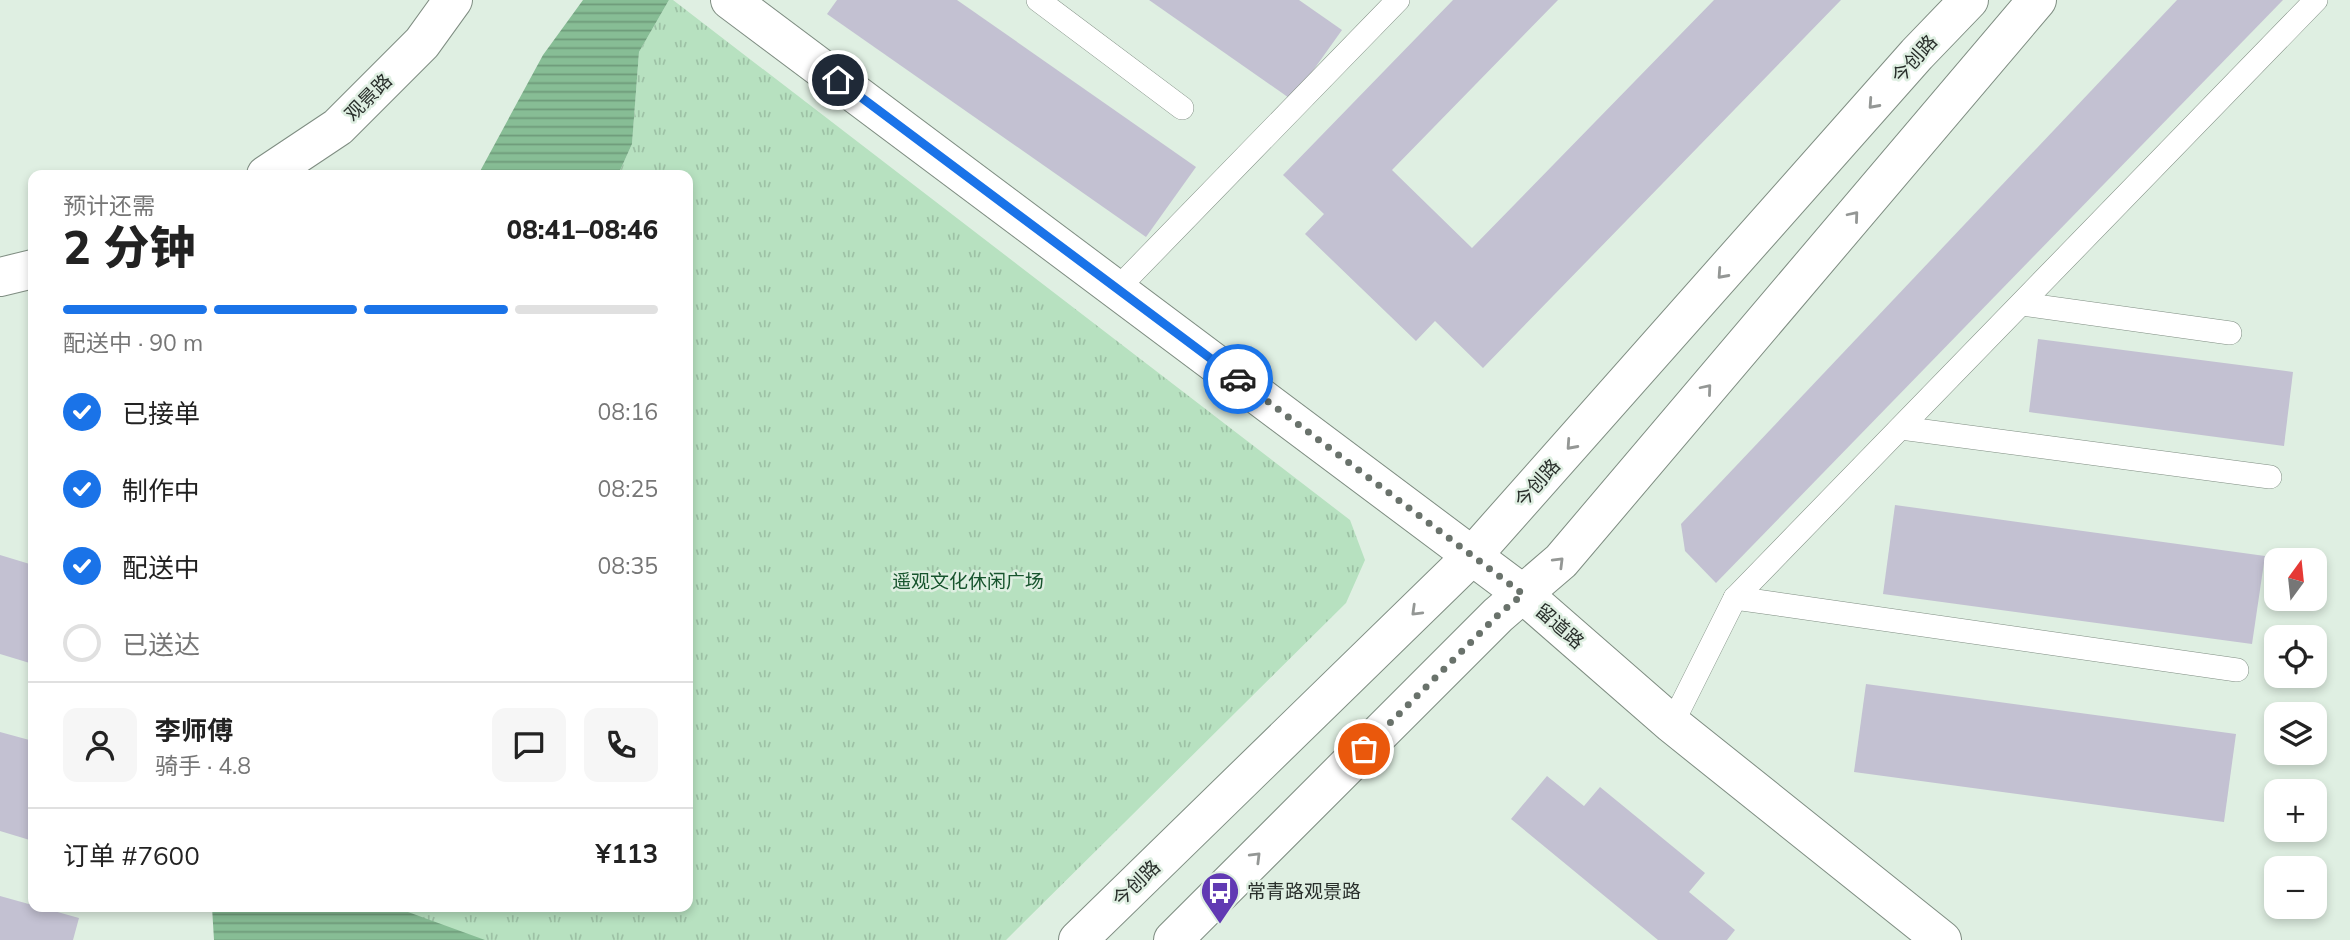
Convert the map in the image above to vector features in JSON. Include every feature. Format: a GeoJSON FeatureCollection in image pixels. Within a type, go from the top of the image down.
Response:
{"type":"FeatureCollection","features":[{"type":"Feature","properties":{"kind":"main road","name":"观景路"},"geometry":{"type":"LineString","coordinates":[[274,170],[338,127],[422,43],[453,0]]}},
{"type":"Feature","properties":{"kind":"main road","name":"留道路"},"geometry":{"type":"LineString","coordinates":[[730,0],[1118,288],[1523,594],[1672,724],[1942,940]]}},
{"type":"Feature","properties":{"kind":"main road","name":"今创路"},"geometry":{"type":"LineString","coordinates":[[1078,940],[1472,556],[1917,54],[1969,0]]}},
{"type":"Feature","properties":{"kind":"main road"},"geometry":{"type":"LineString","coordinates":[[1173,940],[1488,625],[1561,561],[2037,0]]}},
{"type":"Feature","properties":{"kind":"main road"},"geometry":{"type":"LineString","coordinates":[[0,277],[28,270]]}},
{"type":"Feature","properties":{"kind":"lane"},"geometry":{"type":"LineString","coordinates":[[1038,0],[1182,108]]}},
{"type":"Feature","properties":{"kind":"lane"},"geometry":{"type":"LineString","coordinates":[[1118,288],[1398,0]]}},
{"type":"Feature","properties":{"kind":"lane"},"geometry":{"type":"LineString","coordinates":[[1672,724],[1735,598],[2316,0]]}},
{"type":"Feature","properties":{"kind":"lane"},"geometry":{"type":"LineString","coordinates":[[2022,304],[2230,333]]}},
{"type":"Feature","properties":{"kind":"lane"},"geometry":{"type":"LineString","coordinates":[[1901,428],[2270,477]]}},
{"type":"Feature","properties":{"kind":"lane"},"geometry":{"type":"LineString","coordinates":[[1735,598],[2237,670]]}},
{"type":"Feature","properties":{"kind":"green space","name":"遥观文化休闲广场"},"geometry":{"type":"Polygon","coordinates":[[[669,0],[673,0],[1350,520],[1365,560],[1346,603],[1006,940],[335,940],[327,912],[693,912],[693,170],[620,170],[632,144],[639,52],[669,0]]]}},
{"type":"Feature","properties":{"kind":"shaded area"},"geometry":{"type":"Polygon","coordinates":[[[583,0],[669,0],[639,52],[632,144],[620,170],[481,170],[543,55],[583,0]]]}},
{"type":"Feature","properties":{"kind":"shaded area"},"geometry":{"type":"Polygon","coordinates":[[[212,912],[408,912],[485,940],[214,940],[212,912]]]}},
{"type":"Feature","properties":{"kind":"building"},"geometry":{"type":"Polygon","coordinates":[[[837,0],[957,0],[1196,167],[1146,237],[827,14],[837,0]]]}},
{"type":"Feature","properties":{"kind":"building"},"geometry":{"type":"Polygon","coordinates":[[[1149,0],[1299,0],[1342,30],[1292,100],[1149,0]]]}},
{"type":"Feature","properties":{"kind":"building"},"geometry":{"type":"Polygon","coordinates":[[[1453,0],[1558,0],[1392,170],[1472,248],[1714,0],[1841,0],[1483,368],[1435,321],[1416,341],[1305,234],[1324,214],[1283,175],[1453,0]]]}},
{"type":"Feature","properties":{"kind":"building"},"geometry":{"type":"Polygon","coordinates":[[[2177,0],[2283,0],[1716,583],[1685,551],[1681,524],[2177,0]]]}},
{"type":"Feature","properties":{"kind":"building"},"geometry":{"type":"Polygon","coordinates":[[[2038,339],[2293,372],[2284,446],[2029,412],[2038,339]]]}},
{"type":"Feature","properties":{"kind":"building"},"geometry":{"type":"Polygon","coordinates":[[[1895,505],[2264,556],[2252,644],[1883,594],[1895,505]]]}},
{"type":"Feature","properties":{"kind":"building"},"geometry":{"type":"Polygon","coordinates":[[[0,555],[28,563],[28,662],[0,654],[0,555]]]}},
{"type":"Feature","properties":{"kind":"building"},"geometry":{"type":"Polygon","coordinates":[[[1866,684],[2236,734],[2224,822],[1854,772],[1866,684]]]}},
{"type":"Feature","properties":{"kind":"building"},"geometry":{"type":"Polygon","coordinates":[[[0,732],[28,740],[28,839],[0,831],[0,732]]]}},
{"type":"Feature","properties":{"kind":"building"},"geometry":{"type":"Polygon","coordinates":[[[1547,776],[1584,806],[1600,787],[1705,873],[1689,892],[1735,930],[1727,940],[1658,940],[1511,819],[1547,776]]]}},
{"type":"Feature","properties":{"kind":"building"},"geometry":{"type":"Polygon","coordinates":[[[0,896],[28,904],[28,912],[57,912],[79,918],[73,940],[0,940],[0,896]]]}},
{"type":"Feature","properties":{"kind":"way so far"},"geometry":{"type":"LineString","coordinates":[[1238,379],[1523,594],[1498,615],[1364,749]]}},
{"type":"Feature","properties":{"kind":"place","name":"常青路观景路"},"geometry":{"type":"Point","coordinates":[1220,925]}},
{"type":"Feature","properties":{"kind":"route"},"geometry":{"type":"LineString","coordinates":[[838,80],[1238,379]]}}]}
